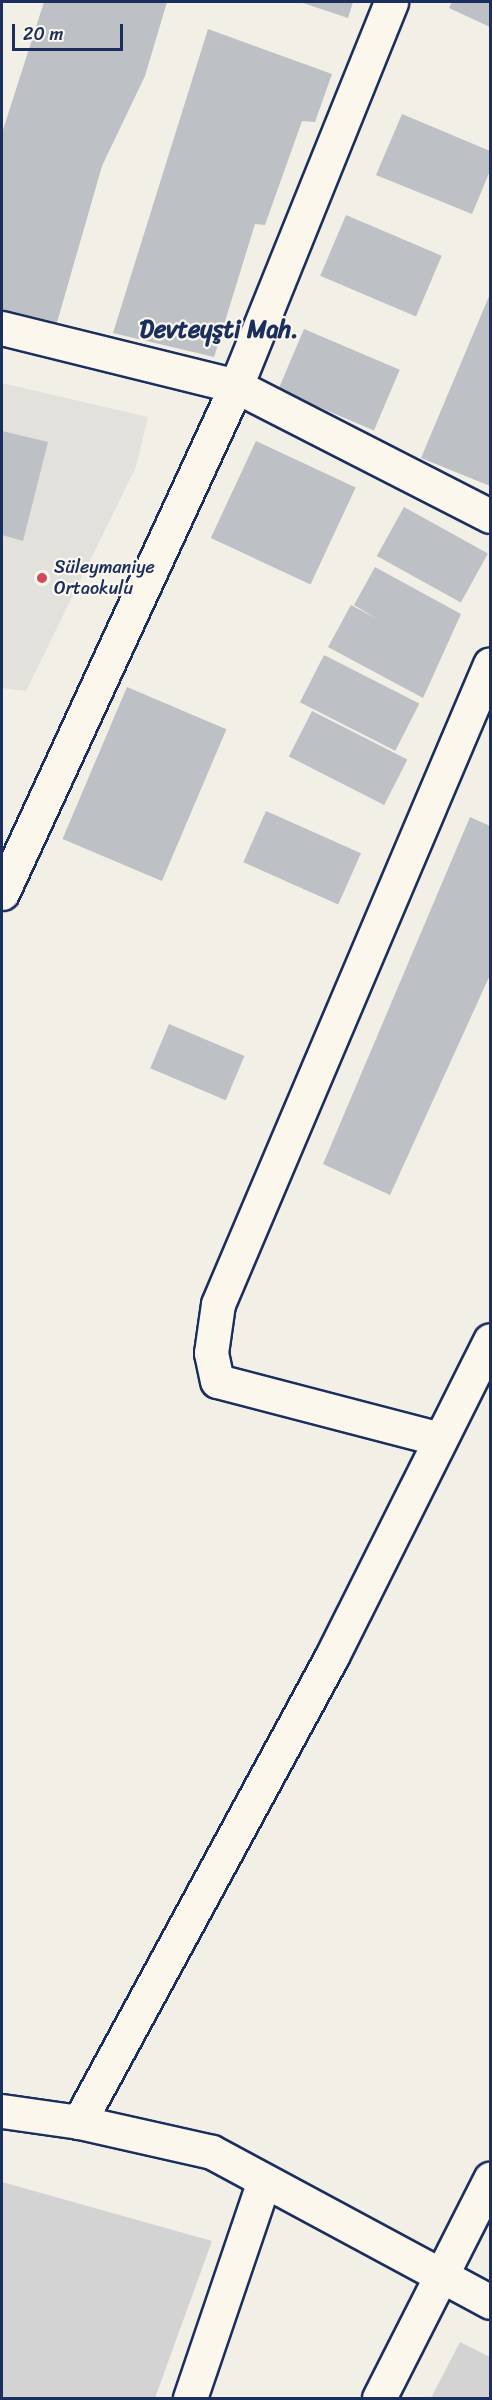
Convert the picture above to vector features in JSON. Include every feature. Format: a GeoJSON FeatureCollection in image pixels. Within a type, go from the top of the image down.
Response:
{"type":"FeatureCollection","features":[{"type":"Feature","properties":{"kind":"street"},"geometry":{"type":"LineString","coordinates":[[2,893],[236,386],[390,2]]}},
{"type":"Feature","properties":{"kind":"street"},"geometry":{"type":"LineString","coordinates":[[2,328],[236,386],[490,516]]}},
{"type":"Feature","properties":{"kind":"street"},"geometry":{"type":"LineString","coordinates":[[440,1439],[217,1381],[211,1353],[218,1304],[490,664]]}},
{"type":"Feature","properties":{"kind":"street"},"geometry":{"type":"LineString","coordinates":[[79,2122],[332,1656],[440,1439],[488,1352]]}},
{"type":"Feature","properties":{"kind":"street"},"geometry":{"type":"LineString","coordinates":[[2,2111],[79,2122],[212,2152],[438,2278],[490,2302]]}},
{"type":"Feature","properties":{"kind":"street"},"geometry":{"type":"LineString","coordinates":[[379,2398],[490,2179]]}},
{"type":"Feature","properties":{"kind":"street"},"geometry":{"type":"LineString","coordinates":[[190,2398],[264,2181]]}},
{"type":"Feature","properties":{"kind":"shaded area","name":"Süleymaniye Ortaokulu"},"geometry":{"type":"Polygon","coordinates":[[[2,383],[148,417],[136,467],[26,691],[2,688],[2,383]]]}},
{"type":"Feature","properties":{"kind":"shaded area"},"geometry":{"type":"Polygon","coordinates":[[[2,2182],[212,2241],[155,2398],[2,2398],[2,2182]]]}},
{"type":"Feature","properties":{"kind":"shaded area"},"geometry":{"type":"Polygon","coordinates":[[[460,2342],[490,2357],[490,2398],[431,2398],[460,2342]]]}},
{"type":"Feature","properties":{"kind":"building"},"geometry":{"type":"Polygon","coordinates":[[[44,2],[167,2],[145,76],[102,166],[56,326],[2,311],[2,133],[44,2]]]}},
{"type":"Feature","properties":{"kind":"building"},"geometry":{"type":"Polygon","coordinates":[[[300,2],[353,2],[348,18],[300,2]]]}},
{"type":"Feature","properties":{"kind":"building"},"geometry":{"type":"Polygon","coordinates":[[[452,2],[490,2],[490,27],[449,8],[452,2]]]}},
{"type":"Feature","properties":{"kind":"building"},"geometry":{"type":"Polygon","coordinates":[[[208,29],[332,74],[315,122],[302,121],[265,225],[255,224],[214,357],[113,333],[208,29]]]}},
{"type":"Feature","properties":{"kind":"building"},"geometry":{"type":"Polygon","coordinates":[[[402,114],[490,151],[490,171],[472,214],[376,175],[402,114]]]}},
{"type":"Feature","properties":{"kind":"building"},"geometry":{"type":"Polygon","coordinates":[[[346,215],[442,256],[416,316],[320,276],[346,215]]]}},
{"type":"Feature","properties":{"kind":"building"},"geometry":{"type":"Polygon","coordinates":[[[490,294],[490,486],[421,458],[490,294]]]}},
{"type":"Feature","properties":{"kind":"building"},"geometry":{"type":"Polygon","coordinates":[[[304,329],[400,370],[374,430],[278,390],[304,329]]]}},
{"type":"Feature","properties":{"kind":"building"},"geometry":{"type":"Polygon","coordinates":[[[2,431],[48,442],[23,541],[2,535],[2,431]]]}},
{"type":"Feature","properties":{"kind":"building"},"geometry":{"type":"Polygon","coordinates":[[[256,441],[356,487],[310,584],[211,538],[256,441]]]}},
{"type":"Feature","properties":{"kind":"building"},"geometry":{"type":"Polygon","coordinates":[[[404,507],[488,554],[461,603],[377,556],[404,507]]]}},
{"type":"Feature","properties":{"kind":"building"},"geometry":{"type":"Polygon","coordinates":[[[375,567],[461,614],[423,698],[328,647],[351,605],[377,619],[354,605],[375,567]]]}},
{"type":"Feature","properties":{"kind":"building"},"geometry":{"type":"Polygon","coordinates":[[[324,655],[419,704],[395,751],[300,702],[324,655]]]}},
{"type":"Feature","properties":{"kind":"building"},"geometry":{"type":"Polygon","coordinates":[[[127,687],[226,729],[162,881],[63,839],[127,687]]]}},
{"type":"Feature","properties":{"kind":"building"},"geometry":{"type":"Polygon","coordinates":[[[312,711],[407,760],[384,805],[289,756],[312,711]]]}},
{"type":"Feature","properties":{"kind":"building"},"geometry":{"type":"Polygon","coordinates":[[[266,811],[361,853],[338,904],[243,862],[266,811]]]}},
{"type":"Feature","properties":{"kind":"building"},"geometry":{"type":"Polygon","coordinates":[[[470,817],[490,826],[490,975],[390,1195],[323,1164],[470,817]]]}},
{"type":"Feature","properties":{"kind":"building"},"geometry":{"type":"Polygon","coordinates":[[[169,1024],[244,1056],[226,1100],[150,1068],[169,1024]]]}},
{"type":"Feature","properties":{"kind":"place","name":"Süleymaniye Ortaokulu"},"geometry":{"type":"Point","coordinates":[42,578]}},
{"type":"Feature","properties":{"kind":"district","name":"Devteyşti Mah."},"geometry":{"type":"Point","coordinates":[219,330]}}]}
